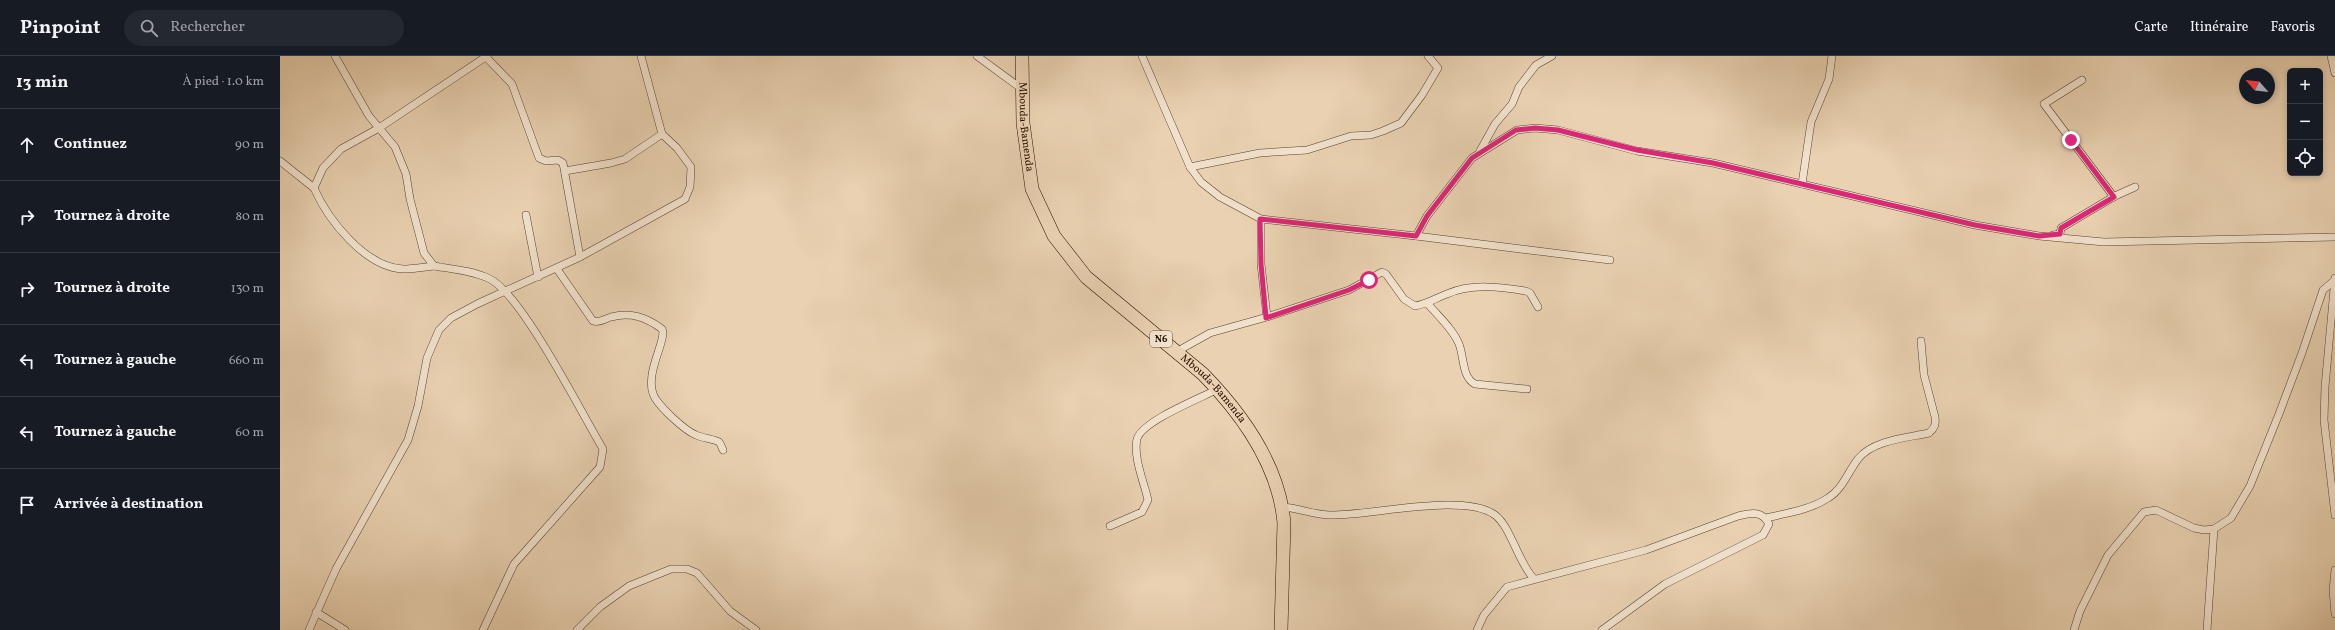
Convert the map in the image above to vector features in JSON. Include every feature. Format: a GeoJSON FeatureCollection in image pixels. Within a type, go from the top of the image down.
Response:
{"type":"FeatureCollection","features":[{"type":"Feature","properties":{"kind":"highway","name":"Mbouda-Bamenda"},"geometry":{"type":"LineString","coordinates":[[1022,56],[1023,123],[1032,190],[1054,236],[1086,277],[1218,389],[1254,437],[1273,471],[1283,507],[1284,569],[1281,630]]}},
{"type":"Feature","properties":{"kind":"street"},"geometry":{"type":"LineString","coordinates":[[335,56],[369,116],[395,147],[406,174],[410,199],[424,253],[434,266]]}},
{"type":"Feature","properties":{"kind":"street"},"geometry":{"type":"LineString","coordinates":[[314,188],[323,168],[330,158],[341,149],[379,128],[486,56],[512,84],[539,158],[543,160],[562,161],[580,257]]}},
{"type":"Feature","properties":{"kind":"street"},"geometry":{"type":"LineString","coordinates":[[309,630],[336,569],[408,440],[418,406],[427,358],[439,330],[452,318],[477,304],[506,293],[580,257],[685,199],[690,187],[691,167],[678,148],[662,134],[641,56]]}},
{"type":"Feature","properties":{"kind":"street"},"geometry":{"type":"LineString","coordinates":[[977,56],[1022,89]]}},
{"type":"Feature","properties":{"kind":"street"},"geometry":{"type":"LineString","coordinates":[[1142,56],[1190,167],[1201,182],[1220,197],[1260,219],[1416,236],[1610,260]]}},
{"type":"Feature","properties":{"kind":"street"},"geometry":{"type":"LineString","coordinates":[[1190,167],[1260,153],[1314,148],[1351,136],[1371,135],[1401,123],[1422,96],[1438,68],[1428,56]]}},
{"type":"Feature","properties":{"kind":"street"},"geometry":{"type":"LineString","coordinates":[[1480,151],[1495,124],[1512,104],[1519,87],[1536,65],[1552,56]]}},
{"type":"Feature","properties":{"kind":"street"},"geometry":{"type":"LineString","coordinates":[[1802,184],[1811,122],[1829,79],[1832,56]]}},
{"type":"Feature","properties":{"kind":"street"},"geometry":{"type":"LineString","coordinates":[[2331,56],[2335,73]]}},
{"type":"Feature","properties":{"kind":"street"},"geometry":{"type":"LineString","coordinates":[[2082,80],[2044,104],[2114,197]]}},
{"type":"Feature","properties":{"kind":"street"},"geometry":{"type":"LineString","coordinates":[[1416,236],[1427,216],[1467,162],[1480,151],[1516,130],[1535,128],[1558,130],[1637,150],[1713,163],[1975,225],[2039,236],[2104,242],[2335,237]]}},
{"type":"Feature","properties":{"kind":"street"},"geometry":{"type":"LineString","coordinates":[[565,171],[611,164],[626,159],[662,134]]}},
{"type":"Feature","properties":{"kind":"street"},"geometry":{"type":"LineString","coordinates":[[280,160],[314,188],[321,202],[344,233],[356,247],[370,258],[383,264],[402,269],[434,266],[490,279],[506,293],[529,322],[603,449],[600,467],[514,564],[483,630]]}},
{"type":"Feature","properties":{"kind":"street"},"geometry":{"type":"LineString","coordinates":[[2039,236],[2060,234],[2061,228],[2072,220],[2135,187]]}},
{"type":"Feature","properties":{"kind":"street"},"geometry":{"type":"LineString","coordinates":[[526,215],[538,277]]}},
{"type":"Feature","properties":{"kind":"street"},"geometry":{"type":"LineString","coordinates":[[1260,219],[1261,264],[1266,318]]}},
{"type":"Feature","properties":{"kind":"street"},"geometry":{"type":"LineString","coordinates":[[557,268],[593,321],[599,322],[609,318],[633,314],[662,329],[663,336],[652,371],[655,398],[686,430],[707,440],[717,441],[720,443],[723,450]]}},
{"type":"Feature","properties":{"kind":"street"},"geometry":{"type":"LineString","coordinates":[[1176,352],[1210,333],[1266,318],[1349,290],[1382,272],[1386,274],[1409,304],[1415,306],[1428,304],[1454,292],[1469,288],[1496,287],[1526,291],[1530,293],[1538,307]]}},
{"type":"Feature","properties":{"kind":"street"},"geometry":{"type":"LineString","coordinates":[[2335,279],[2325,387],[2324,420],[2335,515]]}},
{"type":"Feature","properties":{"kind":"street"},"geometry":{"type":"LineString","coordinates":[[2074,630],[2080,611],[2108,555],[2144,512],[2156,510],[2194,528],[2214,529],[2231,518],[2250,486],[2302,353],[2323,290],[2335,279]]}},
{"type":"Feature","properties":{"kind":"street"},"geometry":{"type":"LineString","coordinates":[[1428,304],[1458,342],[1470,382],[1475,384],[1527,388]]}},
{"type":"Feature","properties":{"kind":"street"},"geometry":{"type":"LineString","coordinates":[[1766,518],[1818,504],[1830,498],[1867,451],[1882,444],[1929,433],[1933,430],[1935,417],[1924,375],[1921,341]]}},
{"type":"Feature","properties":{"kind":"street"},"geometry":{"type":"LineString","coordinates":[[1110,526],[1142,512],[1148,500],[1137,455],[1137,439],[1141,431],[1152,423],[1218,389]]}},
{"type":"Feature","properties":{"kind":"street"},"geometry":{"type":"LineString","coordinates":[[1283,507],[1328,515],[1451,504],[1489,511],[1500,520],[1523,567],[1534,579]]}},
{"type":"Feature","properties":{"kind":"street"},"geometry":{"type":"LineString","coordinates":[[1477,630],[1484,615],[1503,590],[1534,579],[1646,550],[1738,516],[1753,513],[1760,514],[1766,518],[1769,524],[1763,535],[1666,584],[1602,630]]}},
{"type":"Feature","properties":{"kind":"street"},"geometry":{"type":"LineString","coordinates":[[2208,630],[2214,529]]}},
{"type":"Feature","properties":{"kind":"street"},"geometry":{"type":"LineString","coordinates":[[577,630],[600,607],[629,586],[671,569],[687,569],[697,573],[730,611],[756,630]]}},
{"type":"Feature","properties":{"kind":"street"},"geometry":{"type":"LineString","coordinates":[[2335,570],[2333,590],[2335,614]]}},
{"type":"Feature","properties":{"kind":"street"},"geometry":{"type":"LineString","coordinates":[[316,612],[345,630]]}},
{"type":"Feature","properties":{"kind":"route"},"geometry":{"type":"LineString","coordinates":[[1369,280],[1349,290],[1266,318],[1261,264],[1260,219],[1416,236],[1427,216],[1467,162],[1480,151],[1516,130],[1535,128],[1558,130],[1637,150],[1713,163],[1975,225],[2039,236],[2060,234],[2061,228],[2072,220],[2114,197],[2071,140]]}}]}
